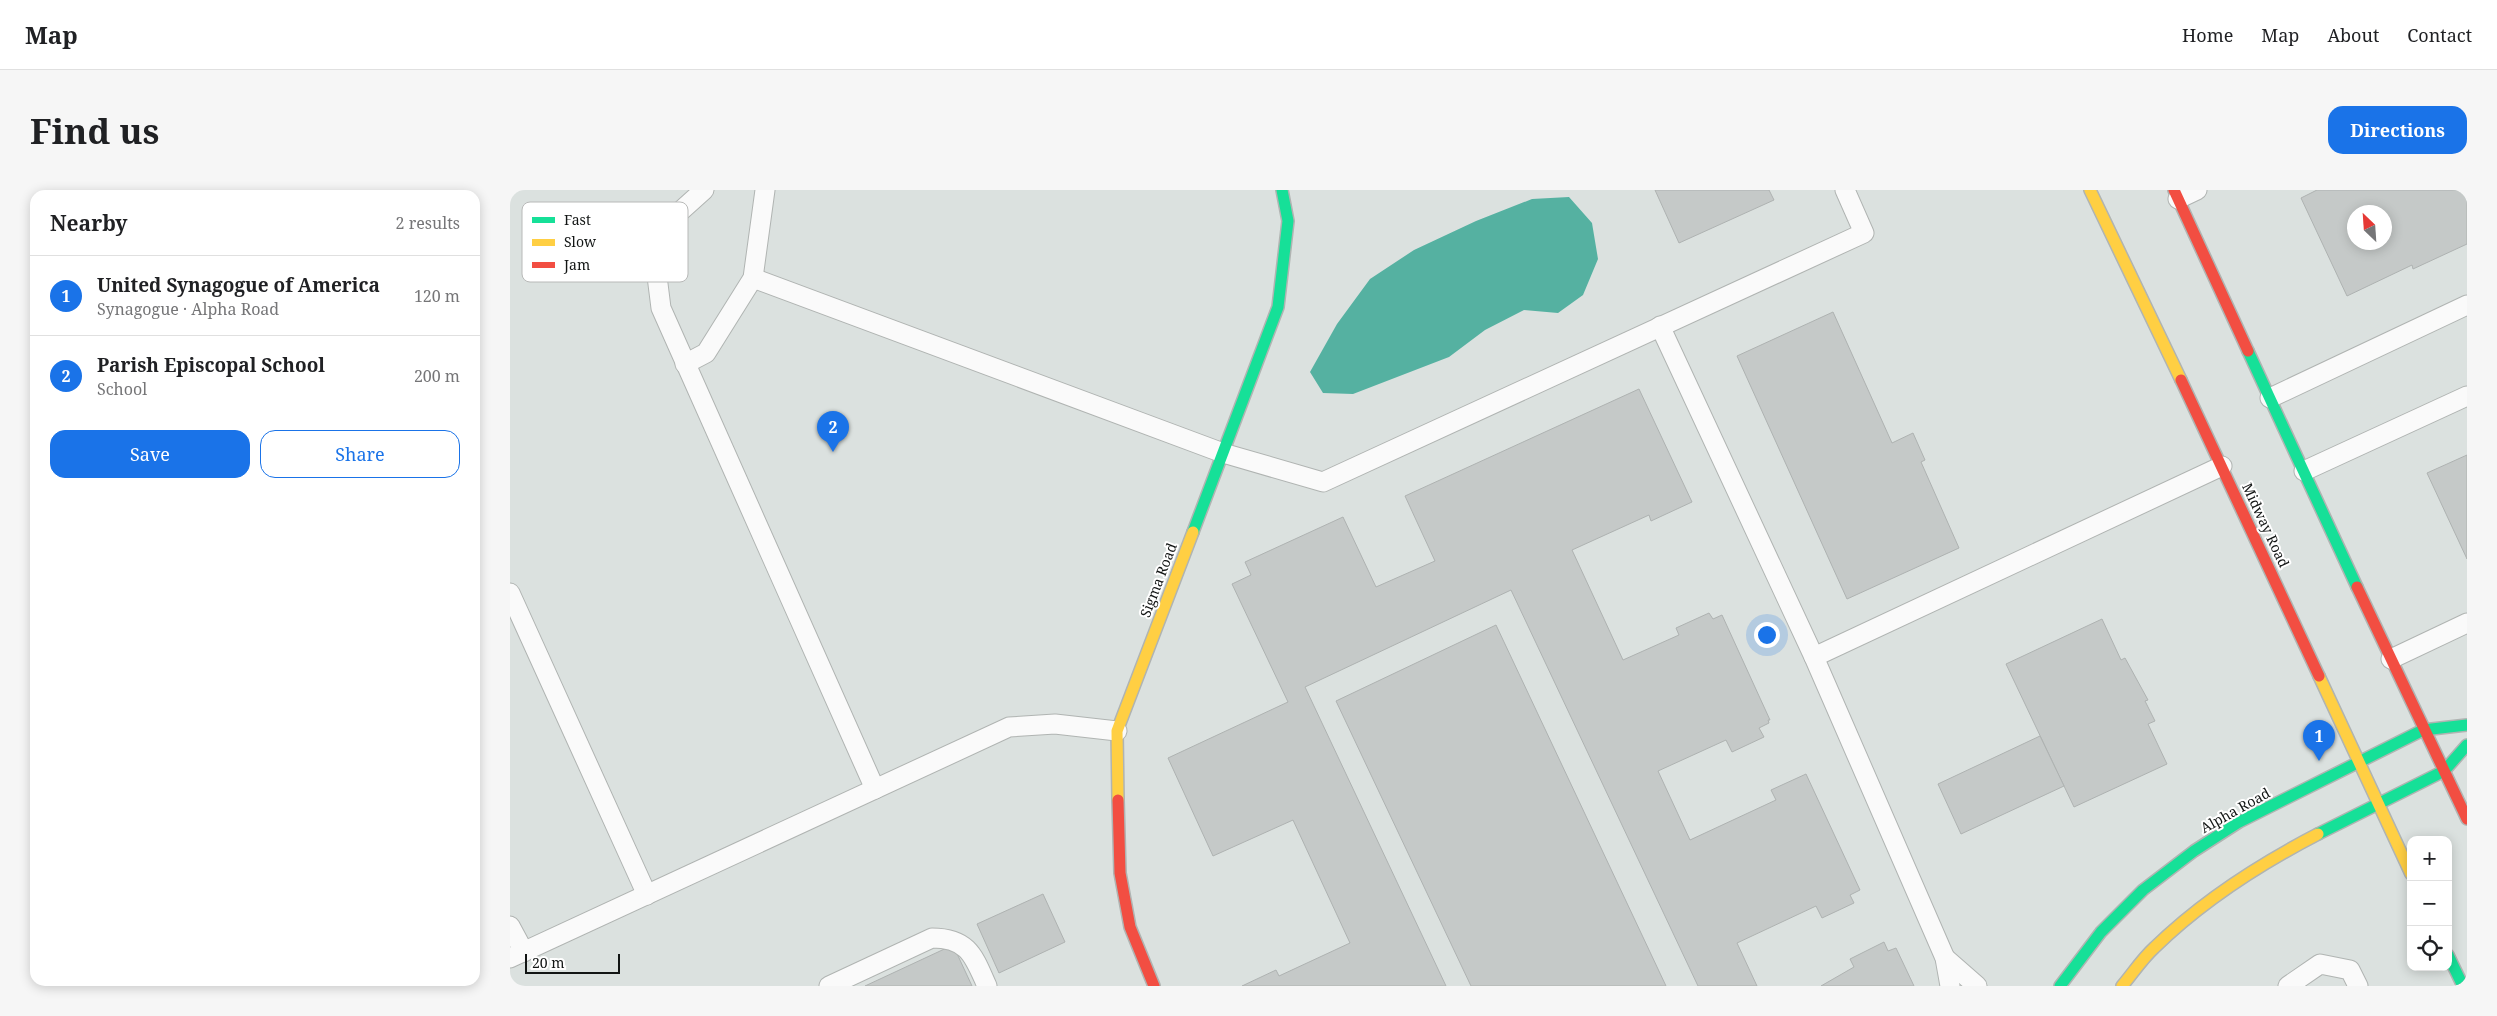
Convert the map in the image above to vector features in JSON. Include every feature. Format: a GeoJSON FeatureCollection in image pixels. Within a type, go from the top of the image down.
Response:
{"type":"FeatureCollection","features":[{"type":"Feature","properties":{"kind":"street","name":"Sigma Road"},"geometry":{"type":"LineString","coordinates":[[1154,986],[1130,927],[1120,873],[1117,731],[1278,307],[1288,221],[1282,190]]}},
{"type":"Feature","properties":{"kind":"street","name":"Midway Road"},"geometry":{"type":"LineString","coordinates":[[2090,190],[2222,466],[2407,865]]}},
{"type":"Feature","properties":{"kind":"street"},"geometry":{"type":"LineString","coordinates":[[2176,194],[2423,730],[2467,820]]}},
{"type":"Feature","properties":{"kind":"street","name":"Alpha Road"},"geometry":{"type":"LineString","coordinates":[[2060,986],[2101,932],[2143,890],[2194,851],[2239,822],[2423,730],[2467,725]]}},
{"type":"Feature","properties":{"kind":"street"},"geometry":{"type":"LineString","coordinates":[[2122,986],[2139,963],[2179,923],[2259,867],[2444,771],[2467,745]]}},
{"type":"Feature","properties":{"kind":"street"},"geometry":{"type":"LineString","coordinates":[[2452,964],[2462,986]]}},
{"type":"Feature","properties":{"kind":"lane"},"geometry":{"type":"LineString","coordinates":[[688,204],[704,190]]}},
{"type":"Feature","properties":{"kind":"lane"},"geometry":{"type":"LineString","coordinates":[[685,364],[706,353],[753,278],[765,190]]}},
{"type":"Feature","properties":{"kind":"lane"},"geometry":{"type":"LineString","coordinates":[[753,278],[1223,453],[1323,482],[1864,233],[1844,190]]}},
{"type":"Feature","properties":{"kind":"lane"},"geometry":{"type":"LineString","coordinates":[[2176,194],[2197,190]]}},
{"type":"Feature","properties":{"kind":"lane"},"geometry":{"type":"LineString","coordinates":[[657,282],[661,308],[685,364],[875,789]]}},
{"type":"Feature","properties":{"kind":"lane"},"geometry":{"type":"LineString","coordinates":[[2270,398],[2467,305]]}},
{"type":"Feature","properties":{"kind":"lane"},"geometry":{"type":"LineString","coordinates":[[1660,326],[1814,657],[1945,958],[1950,986]]}},
{"type":"Feature","properties":{"kind":"lane"},"geometry":{"type":"LineString","coordinates":[[2304,471],[2467,396]]}},
{"type":"Feature","properties":{"kind":"lane"},"geometry":{"type":"LineString","coordinates":[[1814,657],[2222,466]]}},
{"type":"Feature","properties":{"kind":"lane"},"geometry":{"type":"LineString","coordinates":[[510,594],[647,895]]}},
{"type":"Feature","properties":{"kind":"lane"},"geometry":{"type":"LineString","coordinates":[[2391,659],[2467,623]]}},
{"type":"Feature","properties":{"kind":"lane"},"geometry":{"type":"LineString","coordinates":[[510,926],[517,955],[1009,727],[1055,724],[1117,731]]}},
{"type":"Feature","properties":{"kind":"lane"},"geometry":{"type":"LineString","coordinates":[[828,986],[932,938],[949,938],[972,952],[987,986]]}},
{"type":"Feature","properties":{"kind":"lane"},"geometry":{"type":"LineString","coordinates":[[1945,958],[1977,986]]}},
{"type":"Feature","properties":{"kind":"lane"},"geometry":{"type":"LineString","coordinates":[[2288,986],[2320,964],[2350,970],[2358,986]]}},
{"type":"Feature","properties":{"kind":"shaded area"},"geometry":{"type":"Polygon","coordinates":[[[1569,197],[1592,223],[1598,259],[1583,295],[1558,313],[1524,310],[1485,330],[1449,357],[1353,394],[1323,393],[1310,372],[1337,324],[1370,279],[1414,250],[1476,221],[1532,199],[1569,197]]]}},
{"type":"Feature","properties":{"kind":"building"},"geometry":{"type":"Polygon","coordinates":[[[1655,190],[1769,190],[1774,200],[1679,243],[1655,190]]]}},
{"type":"Feature","properties":{"kind":"building"},"geometry":{"type":"Polygon","coordinates":[[[2317,190],[2467,190],[2467,244],[2413,269],[2412,265],[2347,296],[2301,198],[2317,190]]]}},
{"type":"Feature","properties":{"kind":"building"},"geometry":{"type":"Polygon","coordinates":[[[1833,312],[1892,443],[1913,433],[1925,460],[1921,462],[1959,548],[1847,599],[1737,356],[1833,312]]]}},
{"type":"Feature","properties":{"kind":"building"},"geometry":{"type":"Polygon","coordinates":[[[1639,389],[1692,502],[1651,521],[1649,515],[1572,550],[1623,660],[1679,635],[1676,628],[1709,613],[1713,619],[1722,615],[1770,720],[1768,720],[1769,723],[1759,728],[1764,737],[1732,752],[1726,740],[1658,771],[1690,840],[1776,800],[1771,790],[1806,774],[1860,890],[1850,895],[1854,903],[1822,918],[1816,906],[1737,943],[1757,986],[1698,986],[1511,590],[1305,687],[1446,986],[1242,986],[1276,970],[1279,976],[1350,943],[1293,820],[1213,856],[1168,758],[1288,702],[1232,584],[1251,575],[1245,562],[1343,517],[1376,587],[1435,561],[1405,496],[1639,389]]]}},
{"type":"Feature","properties":{"kind":"building"},"geometry":{"type":"Polygon","coordinates":[[[2467,455],[2467,559],[2427,473],[2467,455]]]}},
{"type":"Feature","properties":{"kind":"building"},"geometry":{"type":"Polygon","coordinates":[[[2102,619],[2121,660],[2125,658],[2148,700],[2145,701],[2155,721],[2148,724],[2167,764],[2074,807],[2006,664],[2102,619]]]}},
{"type":"Feature","properties":{"kind":"building"},"geometry":{"type":"Polygon","coordinates":[[[1496,625],[1666,986],[1471,986],[1336,701],[1496,625]]]}},
{"type":"Feature","properties":{"kind":"building"},"geometry":{"type":"Polygon","coordinates":[[[2040,736],[2064,786],[1961,834],[1938,784],[2040,736]]]}},
{"type":"Feature","properties":{"kind":"building"},"geometry":{"type":"Polygon","coordinates":[[[1043,894],[1065,942],[999,973],[977,924],[1043,894]]]}},
{"type":"Feature","properties":{"kind":"building"},"geometry":{"type":"Polygon","coordinates":[[[1884,942],[1888,951],[1896,948],[1914,986],[1821,986],[1854,967],[1850,959],[1884,942]]]}},
{"type":"Feature","properties":{"kind":"building"},"geometry":{"type":"Polygon","coordinates":[[[953,945],[972,986],[865,986],[953,945]]]}},
{"type":"Feature","properties":{"kind":"traffic: fast"},"geometry":{"type":"LineString","coordinates":[[1193,532],[1278,307],[1288,221],[1282,190]]}},
{"type":"Feature","properties":{"kind":"traffic: fast"},"geometry":{"type":"LineString","coordinates":[[2248,351],[2357,587]]}},
{"type":"Feature","properties":{"kind":"traffic: fast"},"geometry":{"type":"LineString","coordinates":[[2060,986],[2101,932],[2143,890],[2194,851],[2239,822],[2423,730],[2467,725]]}},
{"type":"Feature","properties":{"kind":"traffic: fast"},"geometry":{"type":"LineString","coordinates":[[2318,834],[2444,771],[2467,745]]}},
{"type":"Feature","properties":{"kind":"traffic: fast"},"geometry":{"type":"LineString","coordinates":[[2452,963],[2463,986]]}},
{"type":"Feature","properties":{"kind":"traffic: slow"},"geometry":{"type":"LineString","coordinates":[[2090,190],[2181,380]]}},
{"type":"Feature","properties":{"kind":"traffic: slow"},"geometry":{"type":"LineString","coordinates":[[1118,800],[1117,731],[1193,532]]}},
{"type":"Feature","properties":{"kind":"traffic: slow"},"geometry":{"type":"LineString","coordinates":[[2319,676],[2407,865]]}},
{"type":"Feature","properties":{"kind":"traffic: slow"},"geometry":{"type":"LineString","coordinates":[[2122,986],[2150,952],[2211,899],[2252,871],[2318,834]]}},
{"type":"Feature","properties":{"kind":"traffic: jam"},"geometry":{"type":"LineString","coordinates":[[2174,190],[2248,351]]}},
{"type":"Feature","properties":{"kind":"traffic: jam"},"geometry":{"type":"LineString","coordinates":[[2181,380],[2319,676]]}},
{"type":"Feature","properties":{"kind":"traffic: jam"},"geometry":{"type":"LineString","coordinates":[[2357,587],[2467,819]]}},
{"type":"Feature","properties":{"kind":"traffic: jam"},"geometry":{"type":"LineString","coordinates":[[1118,800],[1120,873],[1130,927],[1154,986]]}},
{"type":"Feature","properties":{"kind":"place","name":"Parish Episcopal School"},"geometry":{"type":"Point","coordinates":[833,452]}},
{"type":"Feature","properties":{"kind":"place","name":"United Synagogue of America"},"geometry":{"type":"Point","coordinates":[2319,761]}}]}
